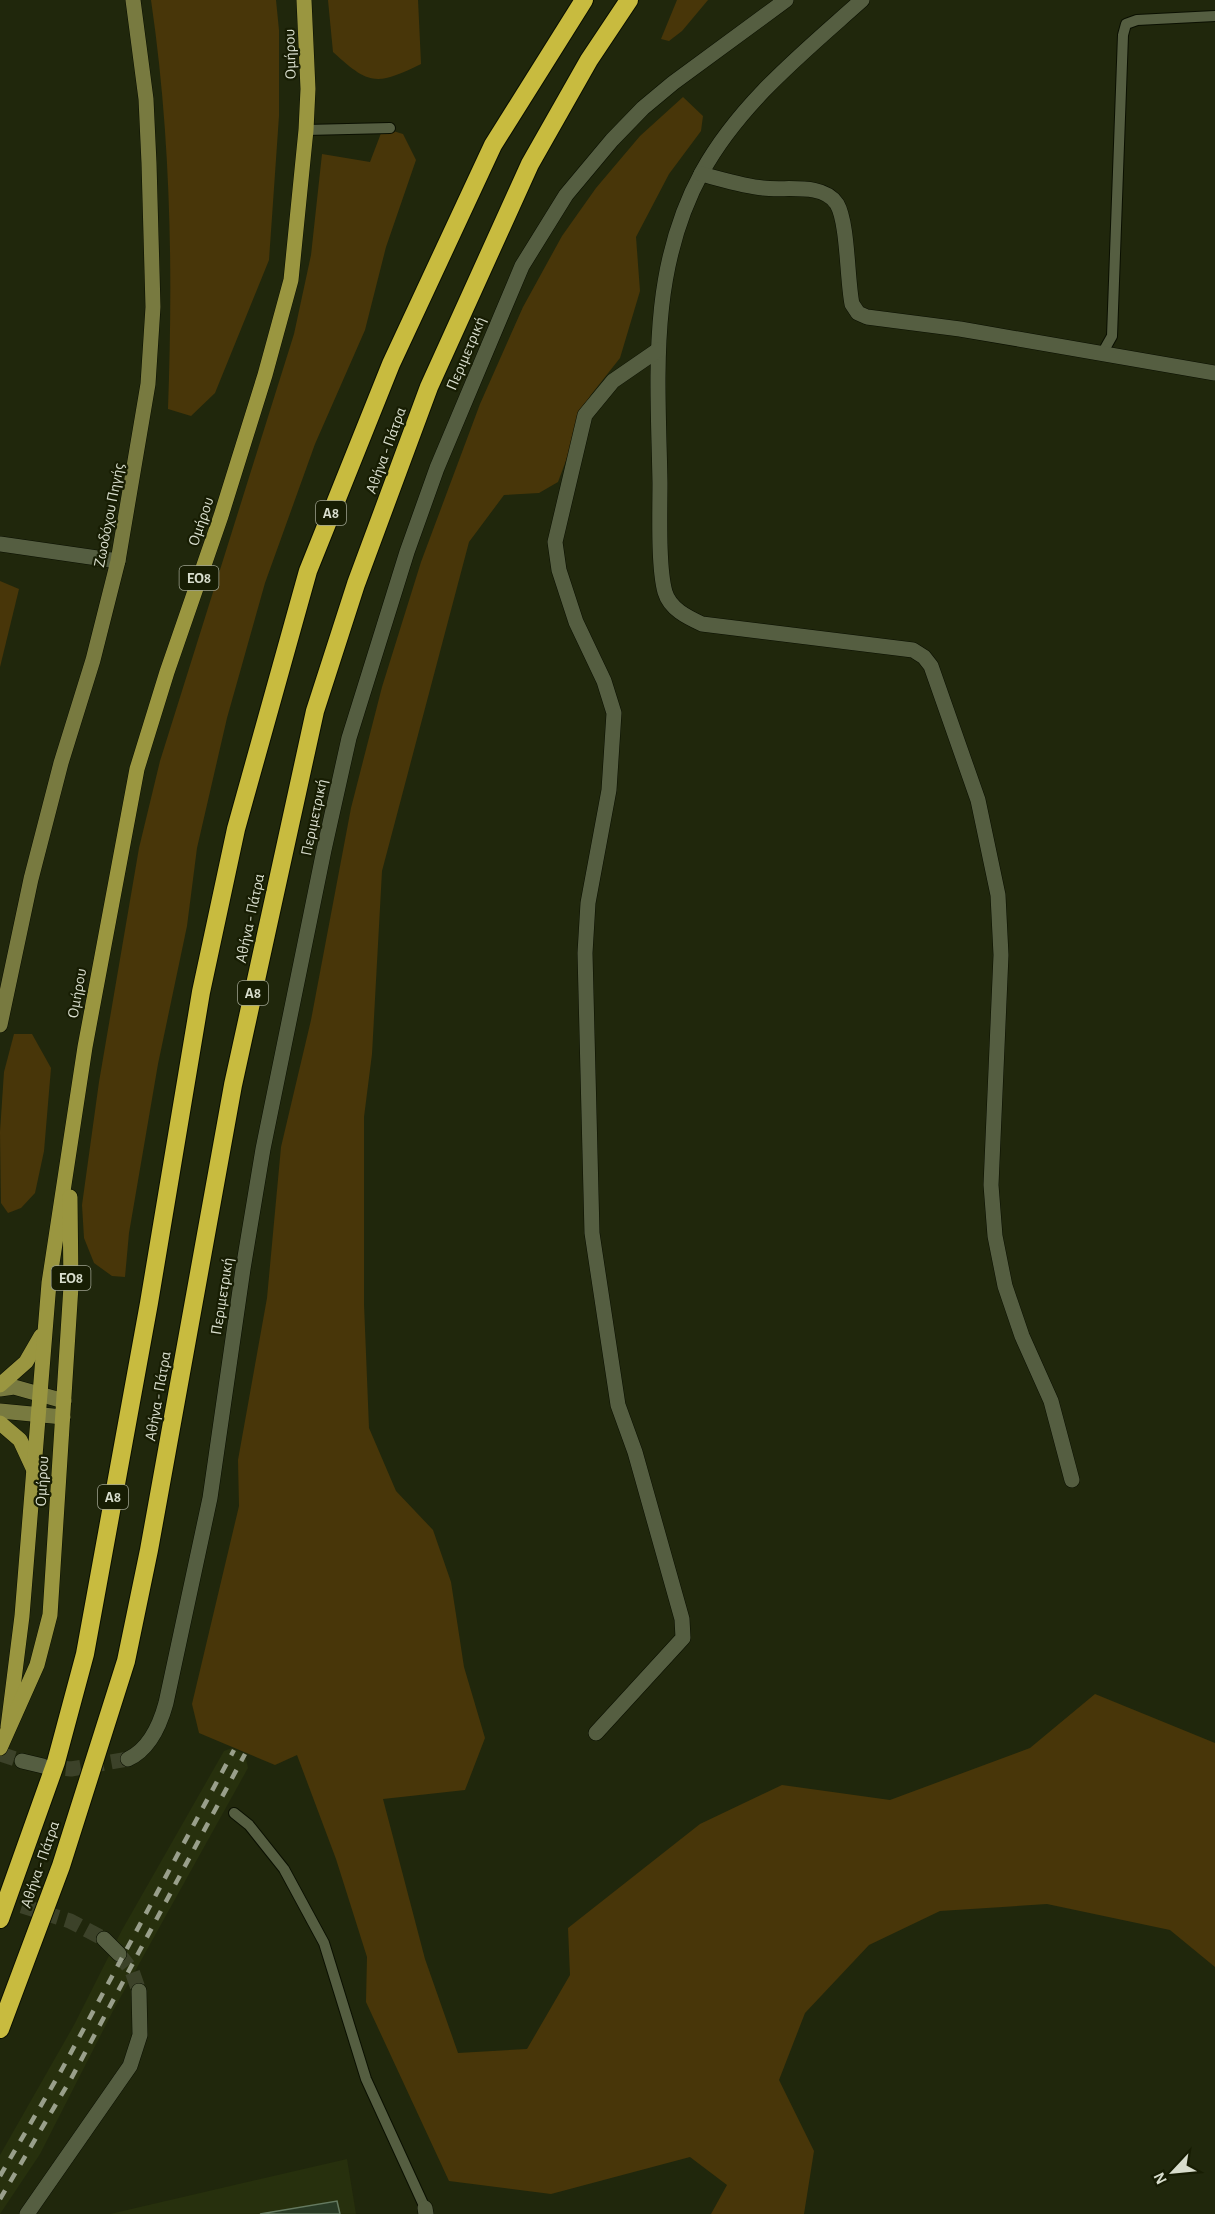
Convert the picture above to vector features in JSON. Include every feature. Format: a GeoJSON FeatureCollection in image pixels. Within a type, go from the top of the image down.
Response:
{"type":"FeatureCollection","features":[{"type":"Feature","properties":{"kind":"highway","name":"Αθήνα - Πάτρα"},"geometry":{"type":"LineString","coordinates":[[0,1919],[56,1762],[85,1654],[149,1303],[203,981],[236,829],[308,571],[392,364],[493,145],[584,0]]}},
{"type":"Feature","properties":{"kind":"highway","name":"Αθήνα - Πάτρα"},"geometry":{"type":"LineString","coordinates":[[0,2028],[61,1866],[126,1661],[149,1550],[232,1085],[315,711],[356,584],[429,387],[530,164],[589,60],[630,0]]}},
{"type":"Feature","properties":{"kind":"main road","name":"Ζωοδόχου Πηγής"},"geometry":{"type":"LineString","coordinates":[[0,1025],[31,879],[58,775],[93,660],[118,561],[147,395],[153,307],[146,99],[133,0]]}},
{"type":"Feature","properties":{"kind":"main road","name":"Ομήρου"},"geometry":{"type":"LineString","coordinates":[[8,1727],[22,1616],[49,1283],[85,1047],[137,769],[166,672],[231,483],[265,375],[291,280],[308,89],[304,0]]}},
{"type":"Feature","properties":{"kind":"main road","name":"Ομήρου"},"geometry":{"type":"LineString","coordinates":[[0,1748],[29,1687],[47,1631],[53,1583],[71,1286],[70,1155]]}},
{"type":"Feature","properties":{"kind":"main road"},"geometry":{"type":"LineString","coordinates":[[0,1387],[26,1362],[36,1347],[45,1325]]}},
{"type":"Feature","properties":{"kind":"main road"},"geometry":{"type":"LineString","coordinates":[[0,1387],[40,1392],[64,1401]]}},
{"type":"Feature","properties":{"kind":"main road"},"geometry":{"type":"LineString","coordinates":[[0,1411],[63,1417]]}},
{"type":"Feature","properties":{"kind":"main road"},"geometry":{"type":"LineString","coordinates":[[0,1424],[20,1440],[35,1474]]}},
{"type":"Feature","properties":{"kind":"street","name":"Περιμετρική"},"geometry":{"type":"LineString","coordinates":[[128,1759],[136,1755],[155,1732],[166,1703],[210,1498],[260,1170],[324,850],[349,738],[406,552],[437,468],[522,266],[566,195],[612,140],[643,108],[673,82],[786,0]]}},
{"type":"Feature","properties":{"kind":"street"},"geometry":{"type":"LineString","coordinates":[[862,0],[792,63],[743,113],[701,174],[676,230],[667,262],[661,298],[658,350],[665,594],[680,614],[702,624],[913,650],[931,666],[978,800],[998,894],[1001,955],[991,1185],[995,1236],[1005,1286],[1022,1336],[1051,1401],[1072,1480]]}},
{"type":"Feature","properties":{"kind":"street"},"geometry":{"type":"LineString","coordinates":[[701,174],[764,188],[811,190],[829,195],[838,205],[842,222],[852,304],[858,313],[867,317],[960,329],[1047,346],[1103,352],[1215,373]]}},
{"type":"Feature","properties":{"kind":"street"},"geometry":{"type":"LineString","coordinates":[[596,1733],[683,1638],[682,1619],[635,1452],[618,1405],[592,1233],[585,953],[588,903],[609,790],[614,713],[604,681],[576,622],[559,570],[555,542],[585,415],[613,381],[658,350]]}},
{"type":"Feature","properties":{"kind":"street"},"geometry":{"type":"LineString","coordinates":[[4,545],[118,561]]}},
{"type":"Feature","properties":{"kind":"street"},"geometry":{"type":"LineString","coordinates":[[22,1761],[43,1766]]}},
{"type":"Feature","properties":{"kind":"street"},"geometry":{"type":"LineString","coordinates":[[104,1939],[120,1954]]}},
{"type":"Feature","properties":{"kind":"street"},"geometry":{"type":"LineString","coordinates":[[27,2214],[130,2066],[140,2035],[139,1991]]}},
{"type":"Feature","properties":{"kind":"lane"},"geometry":{"type":"LineString","coordinates":[[1103,352],[1112,336],[1123,35],[1126,24],[1137,20],[1215,16]]}},
{"type":"Feature","properties":{"kind":"lane"},"geometry":{"type":"LineString","coordinates":[[306,130],[390,128]]}},
{"type":"Feature","properties":{"kind":"lane"},"geometry":{"type":"LineString","coordinates":[[234,1813],[249,1825],[284,1869],[324,1943],[366,2079],[426,2211]]}},
{"type":"Feature","properties":{"kind":"shaded area"},"geometry":{"type":"Polygon","coordinates":[[[151,0],[276,0],[279,30],[279,116],[269,260],[215,393],[191,416],[168,409],[169,204],[163,102],[151,0]]]}},
{"type":"Feature","properties":{"kind":"shaded area"},"geometry":{"type":"Polygon","coordinates":[[[328,0],[418,0],[421,64],[383,79],[374,79],[356,71],[333,52],[328,0]]]}},
{"type":"Feature","properties":{"kind":"shaded area"},"geometry":{"type":"Polygon","coordinates":[[[677,0],[708,0],[682,31],[669,41],[661,39],[677,0]]]}},
{"type":"Feature","properties":{"kind":"shaded area"},"geometry":{"type":"Polygon","coordinates":[[[683,97],[703,116],[701,131],[669,174],[636,237],[640,291],[620,358],[590,396],[558,482],[539,493],[504,495],[469,542],[382,871],[372,1054],[364,1117],[364,1304],[369,1428],[396,1491],[433,1530],[451,1582],[464,1667],[485,1738],[465,1790],[383,1799],[425,1959],[458,2053],[527,2049],[570,1975],[568,1928],[700,1824],[782,1785],[890,1800],[1030,1748],[1095,1694],[1215,1743],[1215,1967],[1170,1930],[1047,1904],[940,1911],[869,1945],[805,2013],[779,2080],[814,2151],[804,2214],[711,2214],[727,2185],[690,2157],[551,2194],[449,2181],[366,2002],[367,1957],[336,1859],[297,1755],[275,1765],[199,1733],[192,1704],[239,1506],[238,1460],[267,1298],[281,1147],[311,1020],[351,808],[382,687],[421,562],[480,404],[523,307],[562,236],[596,188],[640,136],[683,97]]]}},
{"type":"Feature","properties":{"kind":"shaded area"},"geometry":{"type":"Polygon","coordinates":[[[383,128],[403,134],[416,160],[386,247],[365,330],[315,444],[265,583],[227,718],[197,848],[187,926],[158,1064],[129,1233],[125,1277],[112,1276],[94,1263],[84,1238],[82,1205],[99,1082],[139,848],[160,761],[294,334],[311,255],[322,154],[370,162],[383,128]]]}},
{"type":"Feature","properties":{"kind":"shaded area"},"geometry":{"type":"Polygon","coordinates":[[[0,581],[19,589],[0,667],[0,581]]]}},
{"type":"Feature","properties":{"kind":"shaded area"},"geometry":{"type":"Polygon","coordinates":[[[14,1034],[32,1034],[51,1068],[44,1151],[35,1193],[21,1208],[8,1213],[1,1203],[0,1132],[4,1072],[14,1034]]]}},
{"type":"Feature","properties":{"kind":"shaded area"},"geometry":{"type":"Polygon","coordinates":[[[232,1748],[245,1754],[248,1768],[114,2009],[40,2154],[0,2214],[0,2155],[74,2025],[122,1930],[224,1751],[232,1748]]]}},
{"type":"Feature","properties":{"kind":"shaded area"},"geometry":{"type":"Polygon","coordinates":[[[347,2159],[356,2214],[110,2214],[347,2159]]]}},
{"type":"Feature","properties":{"kind":"building"},"geometry":{"type":"Polygon","coordinates":[[[337,2201],[340,2214],[260,2214],[337,2201]]]}},
{"type":"Feature","properties":{"kind":"tunnel"},"geometry":{"type":"LineString","coordinates":[[0,1754],[22,1761]]}},
{"type":"Feature","properties":{"kind":"tunnel"},"geometry":{"type":"LineString","coordinates":[[43,1766],[71,1769],[128,1759]]}},
{"type":"Feature","properties":{"kind":"tunnel"},"geometry":{"type":"LineString","coordinates":[[0,1899],[70,1921],[104,1939]]}},
{"type":"Feature","properties":{"kind":"tunnel"},"geometry":{"type":"LineString","coordinates":[[119,1954],[132,1971],[139,1991]]}},
{"type":"Feature","properties":{"kind":"railway"},"geometry":{"type":"LineString","coordinates":[[0,2176],[61,2071],[234,1750]]}},
{"type":"Feature","properties":{"kind":"railway"},"geometry":{"type":"LineString","coordinates":[[0,2199],[72,2077],[245,1754]]}}]}
